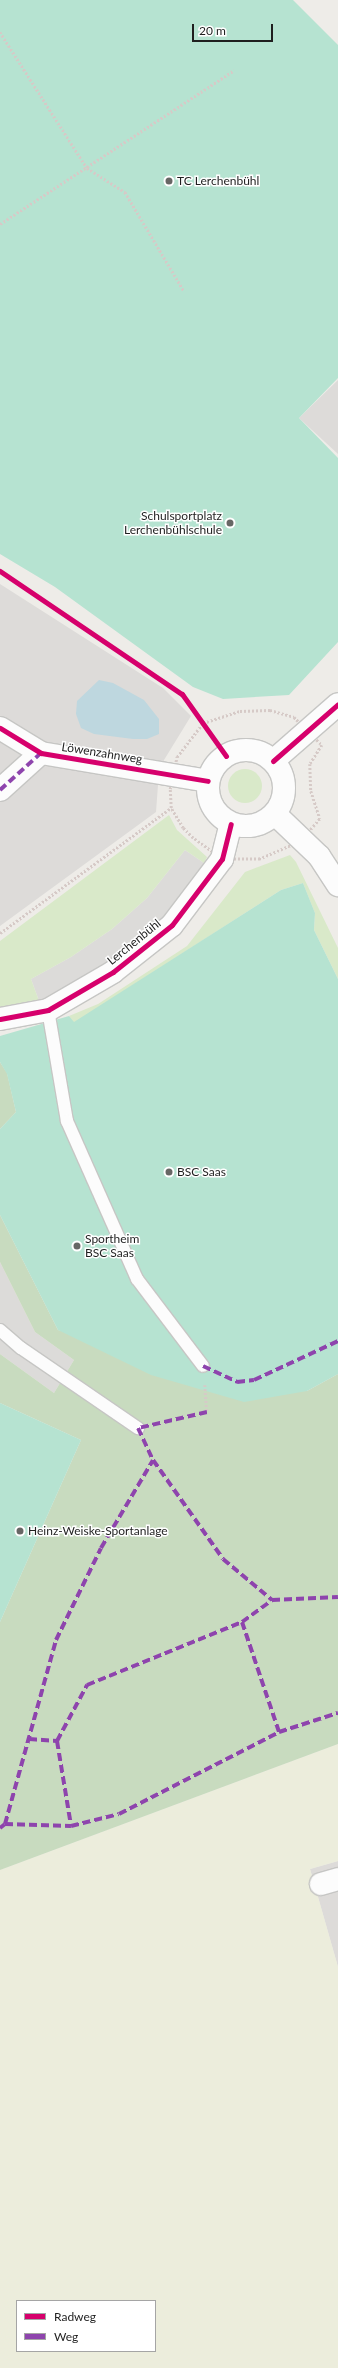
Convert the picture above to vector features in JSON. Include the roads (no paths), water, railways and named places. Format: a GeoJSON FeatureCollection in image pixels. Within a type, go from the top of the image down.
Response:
{"type":"FeatureCollection","features":[{"type":"Feature","properties":{"kind":"street"},"geometry":{"type":"LineString","coordinates":[[273,761],[338,704]]}},
{"type":"Feature","properties":{"kind":"street","name":"Löwenzahnweg"},"geometry":{"type":"LineString","coordinates":[[0,728],[41,753],[208,781]]}},
{"type":"Feature","properties":{"kind":"street"},"geometry":{"type":"LineString","coordinates":[[250,750],[263,754],[273,761],[282,773],[285,788],[282,802],[275,814],[254,826],[231,824],[220,817],[212,807],[208,794],[208,781],[214,767],[226,756],[238,751],[250,750]]}},
{"type":"Feature","properties":{"kind":"street"},"geometry":{"type":"LineString","coordinates":[[0,790],[41,753]]}},
{"type":"Feature","properties":{"kind":"street"},"geometry":{"type":"LineString","coordinates":[[275,814],[319,856],[338,885]]}},
{"type":"Feature","properties":{"kind":"street","name":"Lerchenbühl"},"geometry":{"type":"LineString","coordinates":[[0,1019],[48,1010],[114,972],[172,925],[222,859],[231,824]]}},
{"type":"Feature","properties":{"kind":"lane"},"geometry":{"type":"LineString","coordinates":[[48,1010],[67,1121],[137,1279],[203,1366]]}},
{"type":"Feature","properties":{"kind":"lane"},"geometry":{"type":"LineString","coordinates":[[0,1330],[21,1348],[138,1428]]}},
{"type":"Feature","properties":{"kind":"water"},"geometry":{"type":"Polygon","coordinates":[[[99,680],[113,683],[144,700],[159,719],[159,734],[147,739],[133,739],[94,734],[81,728],[76,714],[77,701],[99,680]]]}},
{"type":"Feature","properties":{"kind":"place","name":"TC Lerchenbühl"},"geometry":{"type":"Point","coordinates":[169,181]}},
{"type":"Feature","properties":{"kind":"place","name":"Schulsportplatz Lerchenbühlschule"},"geometry":{"type":"Point","coordinates":[230,523]}},
{"type":"Feature","properties":{"kind":"place","name":"BSC Saas"},"geometry":{"type":"Point","coordinates":[169,1172]}},
{"type":"Feature","properties":{"kind":"place","name":"Sportheim BSC Saas"},"geometry":{"type":"Point","coordinates":[77,1246]}},
{"type":"Feature","properties":{"kind":"place","name":"Heinz-Weiske-Sportanlage"},"geometry":{"type":"Point","coordinates":[20,1531]}}]}
